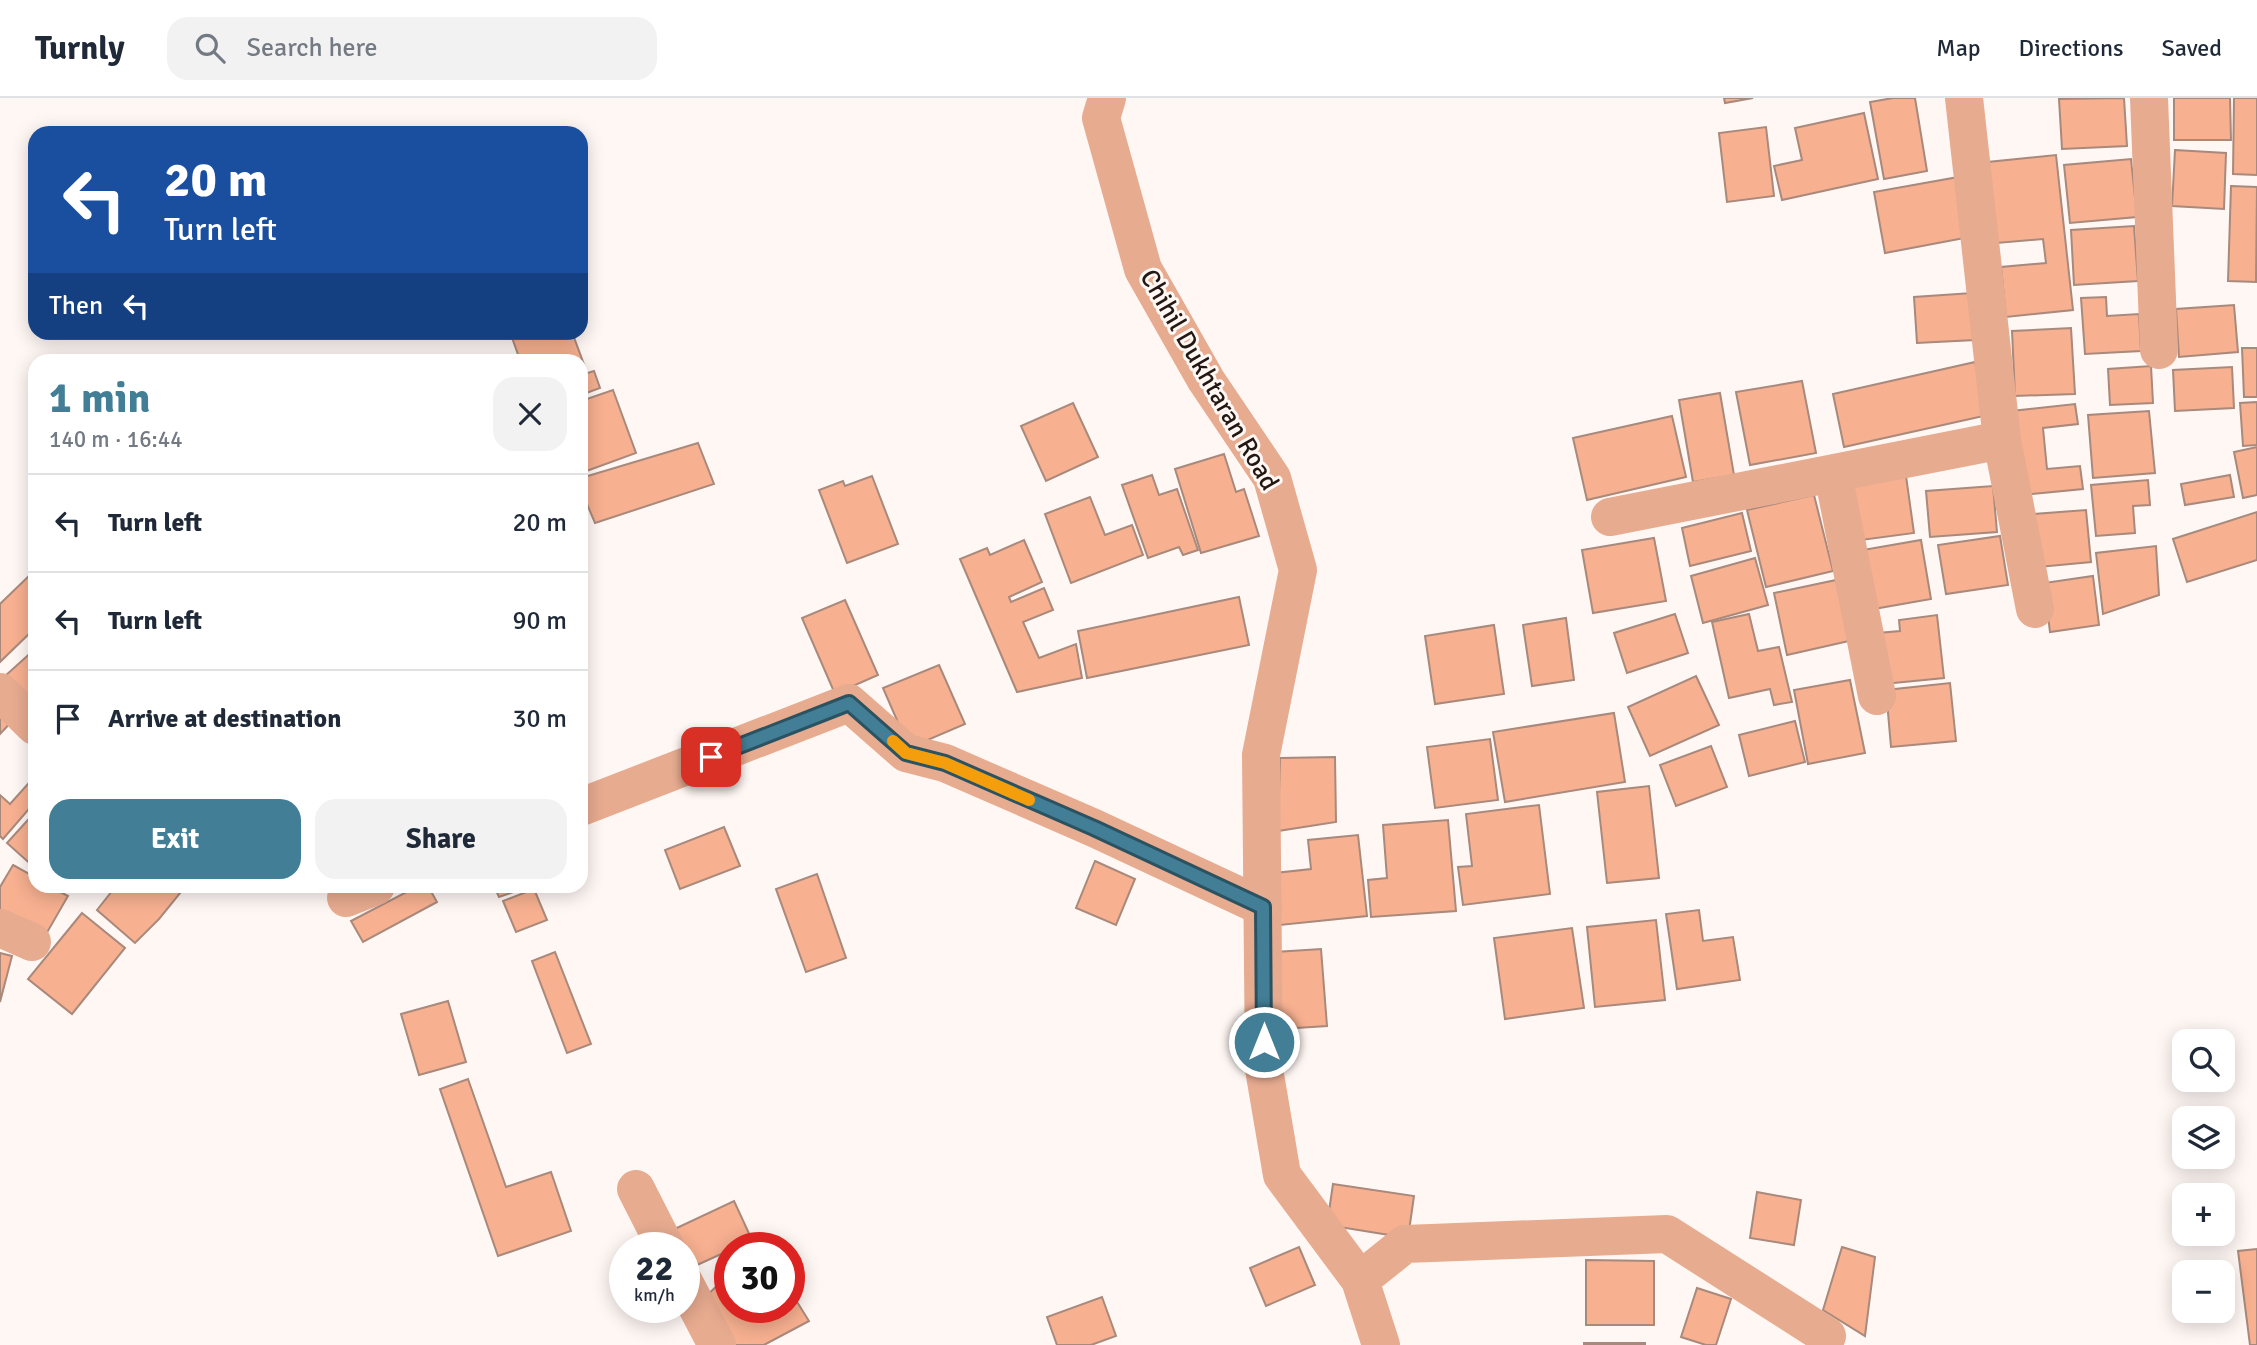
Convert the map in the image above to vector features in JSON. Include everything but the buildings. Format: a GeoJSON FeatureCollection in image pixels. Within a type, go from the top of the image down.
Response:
{"type":"FeatureCollection","features":[{"type":"Feature","properties":{"kind":"street","name":"Chihil Dukhtaran Road"},"geometry":{"type":"LineString","coordinates":[[1107,98],[1101,118],[1143,269],[1206,380],[1272,478],[1298,570],[1261,755],[1264,1069],[1282,1175],[1360,1280],[1381,1345]]}},
{"type":"Feature","properties":{"kind":"street"},"geometry":{"type":"LineString","coordinates":[[1964,98],[2002,440],[2035,608]]}},
{"type":"Feature","properties":{"kind":"street"},"geometry":{"type":"LineString","coordinates":[[2149,98],[2159,350]]}},
{"type":"Feature","properties":{"kind":"street"},"geometry":{"type":"LineString","coordinates":[[1610,517],[2002,440]]}},
{"type":"Feature","properties":{"kind":"street"},"geometry":{"type":"LineString","coordinates":[[1833,474],[1877,696]]}},
{"type":"Feature","properties":{"kind":"street"},"geometry":{"type":"LineString","coordinates":[[0,692],[28,719]]}},
{"type":"Feature","properties":{"kind":"street"},"geometry":{"type":"LineString","coordinates":[[588,804],[849,703],[906,753],[945,763],[1094,828],[1263,907]]}},
{"type":"Feature","properties":{"kind":"street"},"geometry":{"type":"LineString","coordinates":[[636,1189],[658,1232]]}},
{"type":"Feature","properties":{"kind":"street"},"geometry":{"type":"LineString","coordinates":[[1360,1280],[1405,1244],[1667,1234],[1827,1336]]}},
{"type":"Feature","properties":{"kind":"street"},"geometry":{"type":"LineString","coordinates":[[700,1313],[717,1345]]}},
{"type":"Feature","properties":{"kind":"slow traffic"},"geometry":{"type":"LineString","coordinates":[[893,741],[906,753],[945,763],[1029,800]]}},
{"type":"Feature","properties":{"kind":"route"},"geometry":{"type":"LineString","coordinates":[[711,757],[849,703],[906,753],[945,763],[1094,828],[1263,907],[1264,1042]]}}]}
